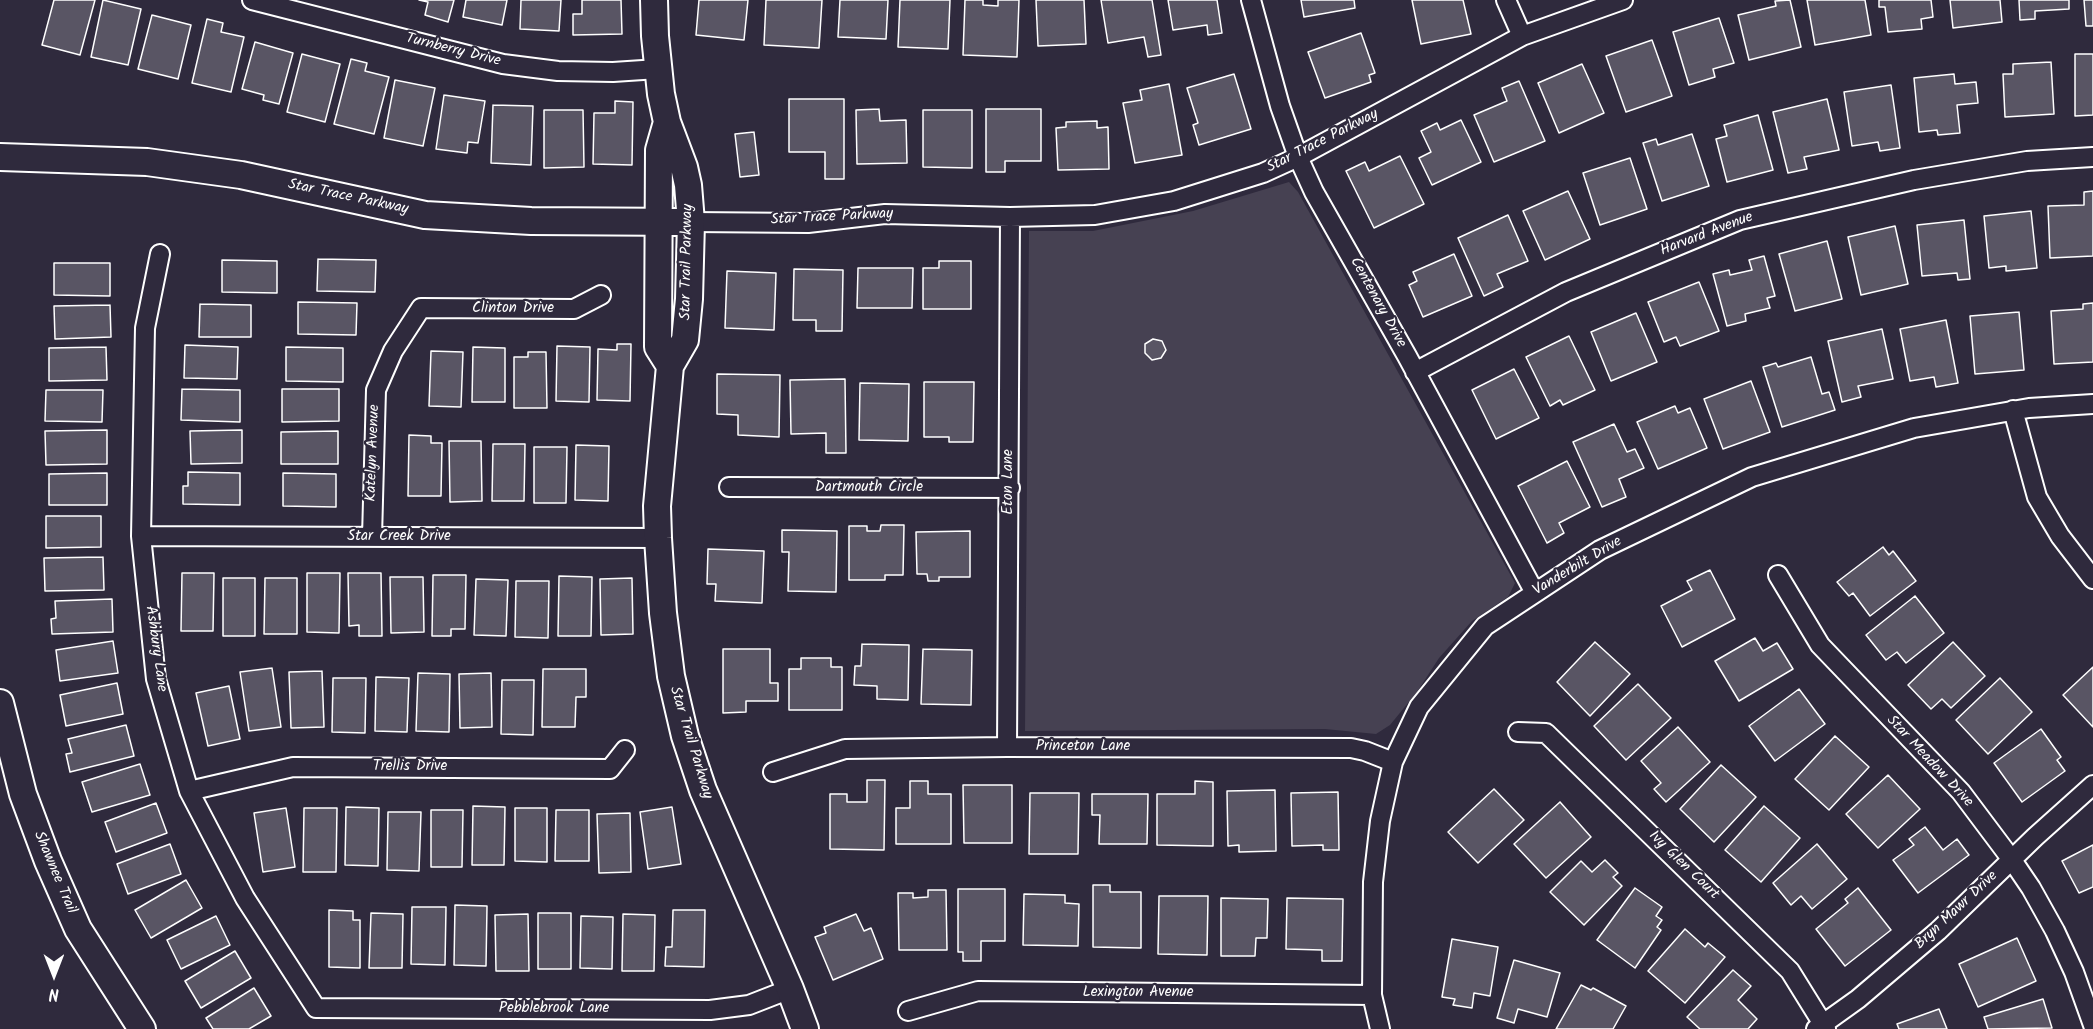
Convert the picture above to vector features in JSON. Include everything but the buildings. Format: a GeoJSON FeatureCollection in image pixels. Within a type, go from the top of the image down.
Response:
{"type":"FeatureCollection","features":[{"type":"Feature","properties":{"kind":"street","name":"Turnberry Drive"},"geometry":{"type":"LineString","coordinates":[[252,0],[503,64],[558,71],[613,72],[658,69]]}},
{"type":"Feature","properties":{"kind":"street","name":"Star Trail Parkway"},"geometry":{"type":"LineString","coordinates":[[654,0],[658,69],[667,122],[688,184],[691,222],[689,299],[685,340],[670,366],[658,485],[658,538],[671,676],[685,736],[714,817],[790,989],[805,1029]]}},
{"type":"Feature","properties":{"kind":"street","name":"Centenary Drive"},"geometry":{"type":"LineString","coordinates":[[1251,0],[1277,95],[1298,157],[1314,192],[1535,593]]}},
{"type":"Feature","properties":{"kind":"street"},"geometry":{"type":"LineString","coordinates":[[1506,0],[1521,36]]}},
{"type":"Feature","properties":{"kind":"street","name":"Star Trace Parkway"},"geometry":{"type":"LineString","coordinates":[[0,157],[147,162],[241,175],[425,214],[531,221],[808,223],[885,214],[1010,217],[1095,215],[1173,201],[1263,173],[1298,157],[1521,36],[1623,0]]}},
{"type":"Feature","properties":{"kind":"street","name":"Star Trail Parkway"},"geometry":{"type":"LineString","coordinates":[[667,122],[659,150],[658,347],[670,366]]}},
{"type":"Feature","properties":{"kind":"street","name":"Harvard Avenue"},"geometry":{"type":"LineString","coordinates":[[1415,372],[1566,292],[1740,220],[1914,180],[2027,161],[2093,157]]}},
{"type":"Feature","properties":{"kind":"street","name":"Eton Lane"},"geometry":{"type":"LineString","coordinates":[[1007,747],[1010,217]]}},
{"type":"Feature","properties":{"kind":"street","name":"Ashbury Lane"},"geometry":{"type":"LineString","coordinates":[[160,254],[145,328],[141,536],[156,679],[189,791],[245,898],[316,1008]]}},
{"type":"Feature","properties":{"kind":"street","name":"Clinton Drive"},"geometry":{"type":"LineString","coordinates":[[422,308],[574,309],[601,295]]}},
{"type":"Feature","properties":{"kind":"street","name":"Katelyn Avenue"},"geometry":{"type":"LineString","coordinates":[[372,537],[376,390],[393,351],[422,308]]}},
{"type":"Feature","properties":{"kind":"street","name":"Vanderbilt Drive"},"geometry":{"type":"LineString","coordinates":[[1380,1029],[1372,995],[1373,882],[1380,821],[1393,762],[1419,707],[1485,626],[1600,550],[1752,477],[1914,428],[2029,408],[2093,404]]}},
{"type":"Feature","properties":{"kind":"street"},"geometry":{"type":"LineString","coordinates":[[2013,411],[2037,497],[2060,536],[2093,579]]}},
{"type":"Feature","properties":{"kind":"street","name":"Dartmouth Circle"},"geometry":{"type":"LineString","coordinates":[[729,487],[1010,489]]}},
{"type":"Feature","properties":{"kind":"street","name":"Star Creek Drive"},"geometry":{"type":"LineString","coordinates":[[141,536],[658,538]]}},
{"type":"Feature","properties":{"kind":"street","name":"Star Meadow Drive"},"geometry":{"type":"LineString","coordinates":[[1778,575],[1820,645],[1961,792],[2012,860],[2055,931],[2074,972],[2093,1025]]}},
{"type":"Feature","properties":{"kind":"street","name":"Shawnee Trail"},"geometry":{"type":"LineString","coordinates":[[0,703],[23,794],[48,861],[78,929],[142,1029]]}},
{"type":"Feature","properties":{"kind":"street","name":"Ivy Glen Court"},"geometry":{"type":"LineString","coordinates":[[1518,732],[1546,733],[1790,972],[1822,1027]]}},
{"type":"Feature","properties":{"kind":"street","name":"Princeton Lane"},"geometry":{"type":"LineString","coordinates":[[773,772],[845,749],[1351,748],[1393,762]]}},
{"type":"Feature","properties":{"kind":"street","name":"Trellis Drive"},"geometry":{"type":"LineString","coordinates":[[189,791],[293,767],[610,769],[625,750]]}},
{"type":"Feature","properties":{"kind":"street","name":"Bryn Mawr Drive"},"geometry":{"type":"LineString","coordinates":[[1822,1027],[1938,931],[2093,785]]}},
{"type":"Feature","properties":{"kind":"street","name":"Pebblebrook Lane"},"geometry":{"type":"LineString","coordinates":[[316,1008],[710,1010],[749,1005],[790,989]]}},
{"type":"Feature","properties":{"kind":"street","name":"Lexington Avenue"},"geometry":{"type":"LineString","coordinates":[[908,1011],[978,992],[1372,995]]}},
{"type":"Feature","properties":{"kind":"shaded area"},"geometry":{"type":"Polygon","coordinates":[[[1289,182],[1298,192],[1515,583],[1508,597],[1472,621],[1439,658],[1417,692],[1390,725],[1376,734],[1325,729],[1025,731],[1029,231],[1093,231],[1193,211],[1289,182]]]}}]}
